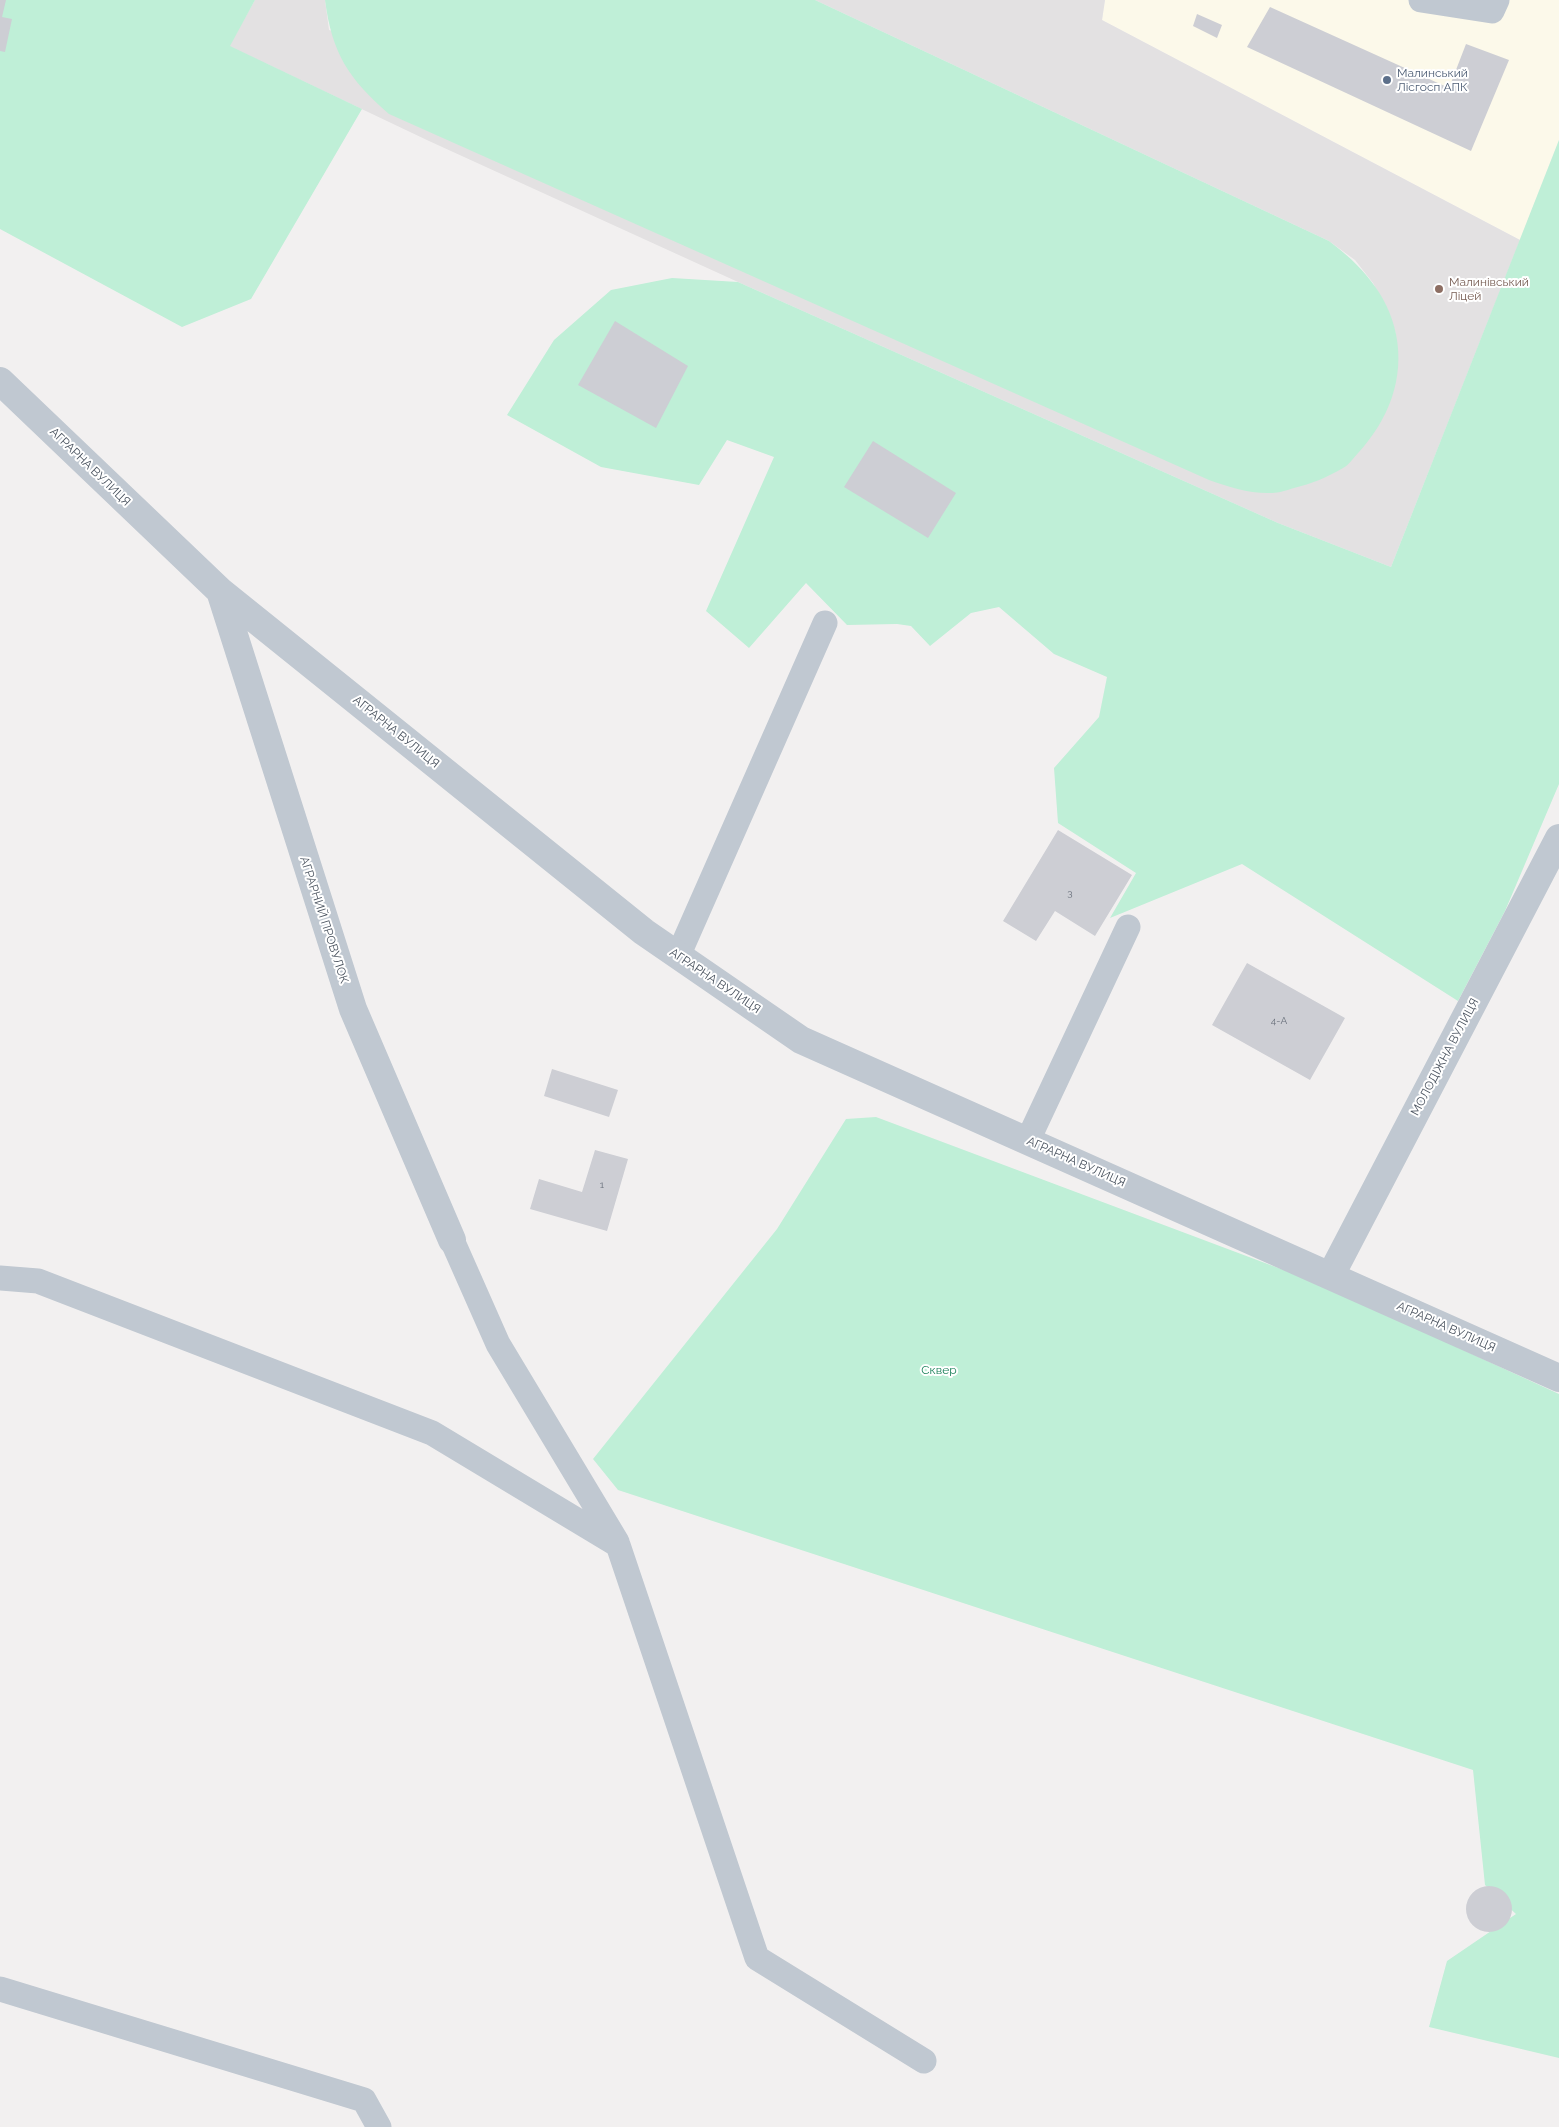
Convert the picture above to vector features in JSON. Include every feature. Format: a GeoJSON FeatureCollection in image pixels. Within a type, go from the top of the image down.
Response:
{"type":"FeatureCollection","features":[{"type":"Feature","properties":{"kind":"street","name":"АГРАРНА ВУЛИЦЯ"},"geometry":{"type":"LineString","coordinates":[[0,381],[220,591],[636,926],[801,1040],[1559,1378]]}},
{"type":"Feature","properties":{"kind":"street","name":"АГРАРНИЙ ПРОВУЛОК"},"geometry":{"type":"LineString","coordinates":[[220,591],[353,1008],[452,1240]]}},
{"type":"Feature","properties":{"kind":"street","name":"МОЛОДІЖНА ВУЛИЦЯ"},"geometry":{"type":"LineString","coordinates":[[1331,1275],[1559,838]]}},
{"type":"Feature","properties":{"kind":"lane"},"geometry":{"type":"LineString","coordinates":[[1421,0],[1492,11],[1497,0]]}},
{"type":"Feature","properties":{"kind":"lane"},"geometry":{"type":"LineString","coordinates":[[678,956],[825,623]]}},
{"type":"Feature","properties":{"kind":"lane"},"geometry":{"type":"LineString","coordinates":[[1028,1140],[1128,927]]}},
{"type":"Feature","properties":{"kind":"lane"},"geometry":{"type":"LineString","coordinates":[[452,1240],[498,1344],[618,1544],[757,1958],[924,2061]]}},
{"type":"Feature","properties":{"kind":"lane"},"geometry":{"type":"LineString","coordinates":[[0,1278],[38,1281],[432,1433],[618,1544]]}},
{"type":"Feature","properties":{"kind":"lane"},"geometry":{"type":"LineString","coordinates":[[0,1989],[364,2100],[379,2127]]}},
{"type":"Feature","properties":{"kind":"shaded area"},"geometry":{"type":"Polygon","coordinates":[[[255,0],[325,0],[329,30],[1396,334],[1387,308],[1373,283],[1355,260],[1329,241],[815,0],[1105,0],[1102,20],[1520,240],[1391,567],[1278,523],[738,282],[429,141],[229,46],[255,0]]]}},
{"type":"Feature","properties":{"kind":"shaded area","name":"Малинський Лісгосп АПК"},"geometry":{"type":"Polygon","coordinates":[[[1105,0],[1559,0],[1559,140],[1520,240],[1102,20],[1105,0]]]}},
{"type":"Feature","properties":{"kind":"green space"},"geometry":{"type":"Polygon","coordinates":[[[0,0],[255,0],[230,46],[362,109],[251,299],[182,327],[0,229],[0,0]]]}},
{"type":"Feature","properties":{"kind":"green space"},"geometry":{"type":"Polygon","coordinates":[[[325,0],[815,0],[1329,241],[1362,270],[1387,306],[1396,334],[1398,351],[1396,383],[1392,398],[1378,426],[1359,452],[1345,467],[1325,477],[1272,493],[1248,491],[1209,480],[389,114],[363,89],[345,64],[332,36],[325,0]]]}},
{"type":"Feature","properties":{"kind":"green space"},"geometry":{"type":"Polygon","coordinates":[[[1559,140],[1559,784],[1505,911],[1458,1001],[1242,864],[1110,918],[1136,873],[1058,823],[1054,768],[1099,717],[1107,677],[1054,654],[999,607],[971,613],[930,646],[911,626],[897,624],[847,625],[806,583],[749,648],[706,611],[774,457],[727,440],[699,485],[601,467],[507,415],[554,340],[611,290],[672,278],[738,282],[1278,523],[1391,567],[1559,140]]]}},
{"type":"Feature","properties":{"kind":"green space","name":"Сквер"},"geometry":{"type":"Polygon","coordinates":[[[876,1117],[1313,1281],[1559,1394],[1559,2058],[1429,2027],[1447,1961],[1516,1914],[1485,1885],[1473,1770],[618,1490],[593,1459],[777,1229],[846,1119],[876,1117]]]}},
{"type":"Feature","properties":{"kind":"building"},"geometry":{"type":"Polygon","coordinates":[[[0,0],[6,0],[2,17],[12,19],[5,52],[0,51],[0,0]]]}},
{"type":"Feature","properties":{"kind":"building"},"geometry":{"type":"Polygon","coordinates":[[[1270,7],[1449,88],[1466,44],[1509,60],[1471,151],[1247,47],[1270,7]]]}},
{"type":"Feature","properties":{"kind":"building"},"geometry":{"type":"Polygon","coordinates":[[[1197,14],[1222,25],[1217,38],[1193,26],[1197,14]]]}},
{"type":"Feature","properties":{"kind":"building"},"geometry":{"type":"Polygon","coordinates":[[[615,321],[688,366],[656,428],[578,385],[615,321]]]}},
{"type":"Feature","properties":{"kind":"building"},"geometry":{"type":"Polygon","coordinates":[[[873,441],[956,493],[928,538],[844,487],[873,441]]]}},
{"type":"Feature","properties":{"kind":"building"},"geometry":{"type":"Polygon","coordinates":[[[1058,830],[1132,875],[1095,936],[1055,911],[1036,941],[1003,921],[1058,830]]]}},
{"type":"Feature","properties":{"kind":"building"},"geometry":{"type":"Polygon","coordinates":[[[1247,963],[1345,1018],[1310,1080],[1212,1025],[1247,963]]]}},
{"type":"Feature","properties":{"kind":"building"},"geometry":{"type":"Polygon","coordinates":[[[552,1069],[618,1090],[609,1117],[544,1096],[552,1069]]]}},
{"type":"Feature","properties":{"kind":"building"},"geometry":{"type":"Polygon","coordinates":[[[595,1150],[628,1159],[607,1231],[530,1209],[539,1179],[582,1192],[595,1150]]]}},
{"type":"Feature","properties":{"kind":"building"},"geometry":{"type":"Polygon","coordinates":[[[1489,1886],[1502,1890],[1508,1896],[1512,1909],[1508,1922],[1502,1928],[1489,1932],[1476,1928],[1470,1922],[1466,1909],[1470,1896],[1476,1890],[1489,1886]]]}},
{"type":"Feature","properties":{"kind":"place","name":"Малинський Лісгосп АПК"},"geometry":{"type":"Point","coordinates":[1387,80]}},
{"type":"Feature","properties":{"kind":"place","name":"Малинівський Ліцей"},"geometry":{"type":"Point","coordinates":[1439,289]}}]}
